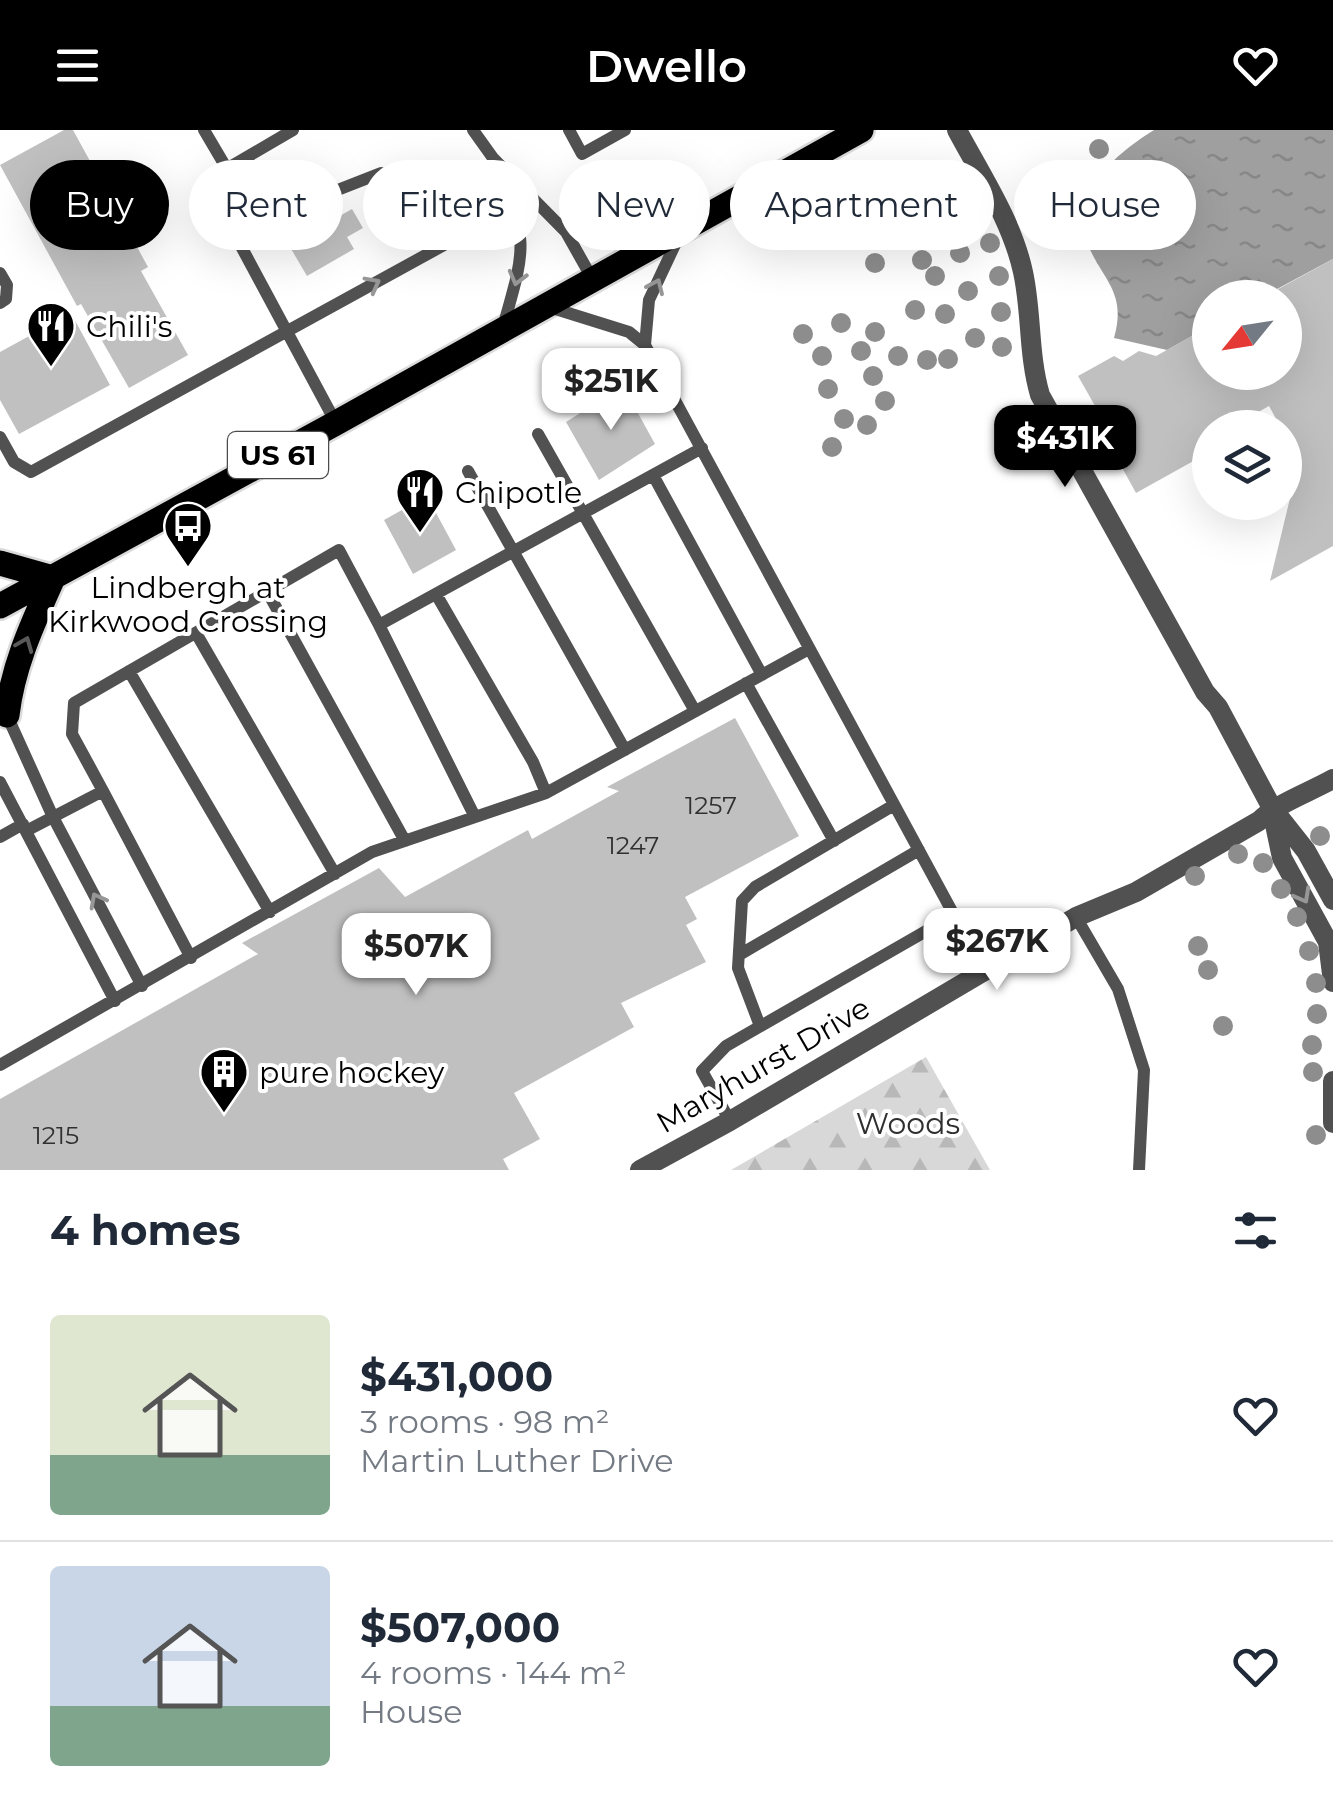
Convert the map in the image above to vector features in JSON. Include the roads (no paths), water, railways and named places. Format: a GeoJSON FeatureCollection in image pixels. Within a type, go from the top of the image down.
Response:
{"type":"FeatureCollection","features":[{"type":"Feature","properties":{"kind":"main road","name":"US 61"},"geometry":{"type":"LineString","coordinates":[[710,215],[861,130]]}},
{"type":"Feature","properties":{"kind":"main road","name":"US 61"},"geometry":{"type":"LineString","coordinates":[[0,606],[647,250]]}},
{"type":"Feature","properties":{"kind":"main road"},"geometry":{"type":"LineString","coordinates":[[0,563],[53,578],[22,650],[4,708]]}},
{"type":"Feature","properties":{"kind":"street"},"geometry":{"type":"LineString","coordinates":[[957,130],[1014,242],[1028,295],[1030,353],[1040,396],[1272,808],[1306,850],[1333,900]]}},
{"type":"Feature","properties":{"kind":"street","name":"Maryhurst Drive"},"geometry":{"type":"LineString","coordinates":[[640,1170],[1076,917],[1136,892],[1259,821],[1272,808],[1294,802],[1333,780]]}},
{"type":"Feature","properties":{"kind":"street"},"geometry":{"type":"LineString","coordinates":[[1272,808],[1282,858],[1328,942],[1333,982]]}},
{"type":"Feature","properties":{"kind":"street"},"geometry":{"type":"LineString","coordinates":[[1333,1081],[1333,1123]]}},
{"type":"Feature","properties":{"kind":"lane"},"geometry":{"type":"LineString","coordinates":[[204,130],[221,160]]}},
{"type":"Feature","properties":{"kind":"lane"},"geometry":{"type":"LineString","coordinates":[[473,130],[493,158],[566,232],[593,280]]}},
{"type":"Feature","properties":{"kind":"lane"},"geometry":{"type":"LineString","coordinates":[[569,130],[582,154],[625,130]]}},
{"type":"Feature","properties":{"kind":"lane"},"geometry":{"type":"LineString","coordinates":[[241,160],[288,131]]}},
{"type":"Feature","properties":{"kind":"lane"},"geometry":{"type":"LineString","coordinates":[[493,158],[514,204],[522,234],[522,259],[502,332]]}},
{"type":"Feature","properties":{"kind":"lane"},"geometry":{"type":"LineString","coordinates":[[0,437],[14,462],[31,472],[444,245],[444,226],[415,182],[381,174],[343,188]]}},
{"type":"Feature","properties":{"kind":"lane"},"geometry":{"type":"LineString","coordinates":[[243,250],[336,424]]}},
{"type":"Feature","properties":{"kind":"lane"},"geometry":{"type":"LineString","coordinates":[[645,345],[649,300],[672,250]]}},
{"type":"Feature","properties":{"kind":"lane"},"geometry":{"type":"LineString","coordinates":[[0,273],[7,285],[6,299],[0,303]]}},
{"type":"Feature","properties":{"kind":"lane"},"geometry":{"type":"LineString","coordinates":[[546,306],[628,332],[645,345],[954,915],[726,1046],[702,1071],[730,1121]]}},
{"type":"Feature","properties":{"kind":"lane"},"geometry":{"type":"LineString","coordinates":[[538,434],[695,711]]}},
{"type":"Feature","properties":{"kind":"lane"},"geometry":{"type":"LineString","coordinates":[[379,625],[702,448]]}},
{"type":"Feature","properties":{"kind":"lane"},"geometry":{"type":"LineString","coordinates":[[468,471],[625,750]]}},
{"type":"Feature","properties":{"kind":"lane"},"geometry":{"type":"LineString","coordinates":[[653,475],[762,675]]}},
{"type":"Feature","properties":{"kind":"lane"},"geometry":{"type":"LineString","coordinates":[[191,958],[72,734],[74,703],[338,550],[476,817]]}},
{"type":"Feature","properties":{"kind":"lane"},"geometry":{"type":"LineString","coordinates":[[267,592],[405,841]]}},
{"type":"Feature","properties":{"kind":"lane"},"geometry":{"type":"LineString","coordinates":[[436,594],[533,762],[546,793]]}},
{"type":"Feature","properties":{"kind":"lane"},"geometry":{"type":"LineString","coordinates":[[196,632],[335,874]]}},
{"type":"Feature","properties":{"kind":"lane"},"geometry":{"type":"LineString","coordinates":[[0,1065],[372,852],[546,793],[809,649]]}},
{"type":"Feature","properties":{"kind":"lane"},"geometry":{"type":"LineString","coordinates":[[129,671],[270,912]]}},
{"type":"Feature","properties":{"kind":"lane"},"geometry":{"type":"LineString","coordinates":[[746,684],[834,841]]}},
{"type":"Feature","properties":{"kind":"lane"},"geometry":{"type":"LineString","coordinates":[[4,708],[53,816],[142,986]]}},
{"type":"Feature","properties":{"kind":"lane"},"geometry":{"type":"LineString","coordinates":[[0,782],[115,1001]]}},
{"type":"Feature","properties":{"kind":"lane"},"geometry":{"type":"LineString","coordinates":[[0,836],[104,791]]}},
{"type":"Feature","properties":{"kind":"lane"},"geometry":{"type":"LineString","coordinates":[[760,1026],[738,968],[742,901],[755,888],[894,805]]}},
{"type":"Feature","properties":{"kind":"lane"},"geometry":{"type":"LineString","coordinates":[[739,955],[919,850]]}},
{"type":"Feature","properties":{"kind":"lane"},"geometry":{"type":"LineString","coordinates":[[1076,917],[1118,989],[1144,1070],[1139,1170]]}},
{"type":"Feature","properties":{"kind":"water"},"geometry":{"type":"Polygon","coordinates":[[[1154,130],[1333,130],[1333,259],[1294,280],[1192,280],[1192,336],[1167,350],[1114,338],[1118,309],[1111,287],[1090,250],[1196,250],[1196,160],[1114,160],[1154,130]]]}},
{"type":"Feature","properties":{"kind":"place","name":"Chili's"},"geometry":{"type":"Point","coordinates":[51,368]}},
{"type":"Feature","properties":{"kind":"place","name":"Chipotle"},"geometry":{"type":"Point","coordinates":[420,534]}},
{"type":"Feature","properties":{"kind":"place","name":"Lindbergh at Kirkwood Crossing"},"geometry":{"type":"Point","coordinates":[188,568]}},
{"type":"Feature","properties":{"kind":"place","name":"pure hockey"},"geometry":{"type":"Point","coordinates":[224,1114]}},
{"type":"Feature","properties":{"kind":"park label","name":"Woods"},"geometry":{"type":"Point","coordinates":[908,1123]}}]}
